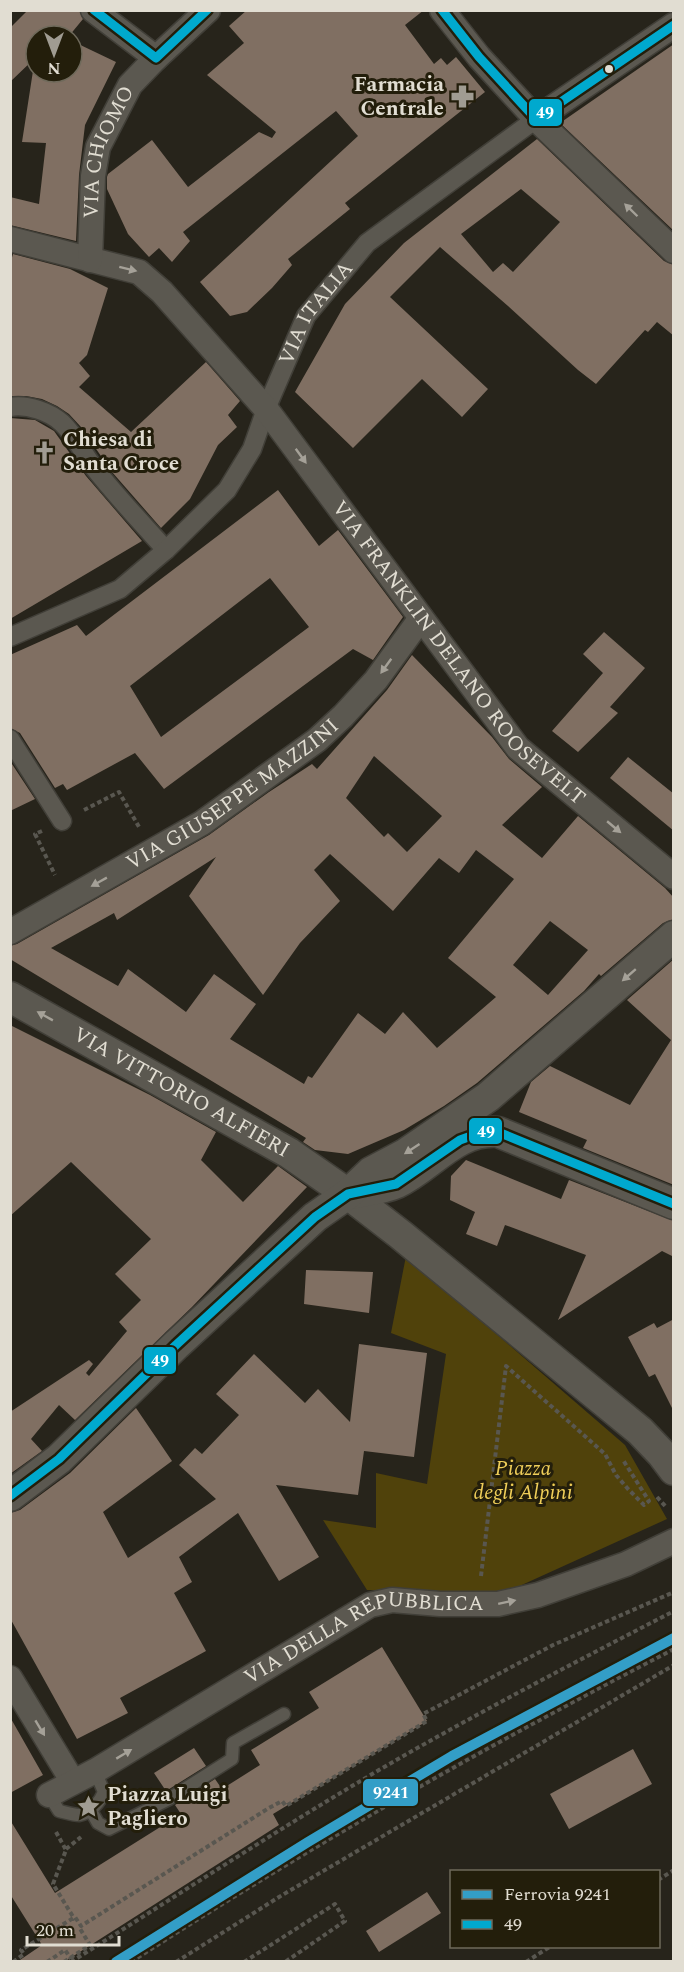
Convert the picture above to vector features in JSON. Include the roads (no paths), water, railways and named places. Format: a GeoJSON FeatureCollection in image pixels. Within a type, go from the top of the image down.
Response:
{"type":"FeatureCollection","features":[{"type":"Feature","properties":{"kind":"street"},"geometry":{"type":"LineString","coordinates":[[93,10],[156,58]]}},
{"type":"Feature","properties":{"kind":"street","name":"VIA CHIOMO"},"geometry":{"type":"LineString","coordinates":[[90,260],[93,176],[98,147],[130,85],[208,10]]}},
{"type":"Feature","properties":{"kind":"street"},"geometry":{"type":"LineString","coordinates":[[442,10],[479,57],[536,119],[674,251]]}},
{"type":"Feature","properties":{"kind":"street","name":"VIA ITALIA"},"geometry":{"type":"LineString","coordinates":[[10,637],[120,589],[166,550],[227,490],[252,449],[266,409],[306,316],[367,243],[536,119],[674,25]]}},
{"type":"Feature","properties":{"kind":"street","name":"VIA FRANKLIN DELANO ROOSEVELT"},"geometry":{"type":"LineString","coordinates":[[10,239],[139,272],[162,292],[266,409],[518,748],[674,877]]}},
{"type":"Feature","properties":{"kind":"street"},"geometry":{"type":"LineString","coordinates":[[10,407],[18,405],[44,412],[62,423],[94,469],[166,550]]}},
{"type":"Feature","properties":{"kind":"street","name":"VIA GIUSEPPE MAZZINI"},"geometry":{"type":"LineString","coordinates":[[10,932],[202,823],[317,740],[344,716],[376,680],[421,618]]}},
{"type":"Feature","properties":{"kind":"street"},"geometry":{"type":"LineString","coordinates":[[10,739],[62,821]]}},
{"type":"Feature","properties":{"kind":"street"},"geometry":{"type":"LineString","coordinates":[[10,1496],[59,1459],[176,1345],[315,1217],[348,1194],[371,1172],[412,1149],[488,1096],[674,936]]}},
{"type":"Feature","properties":{"kind":"street","name":"VIA VITTORIO ALFIERI"},"geometry":{"type":"LineString","coordinates":[[10,997],[289,1152],[348,1194],[640,1431],[674,1470]]}},
{"type":"Feature","properties":{"kind":"street"},"geometry":{"type":"LineString","coordinates":[[488,1096],[491,1116],[498,1132]]}},
{"type":"Feature","properties":{"kind":"street"},"geometry":{"type":"LineString","coordinates":[[348,1194],[396,1184],[460,1140],[485,1131],[498,1132],[674,1204]]}},
{"type":"Feature","properties":{"kind":"street","name":"VIA DELLA REPUBBLICA"},"geometry":{"type":"LineString","coordinates":[[72,1782],[95,1771],[370,1605],[392,1600],[440,1604],[498,1604],[538,1595],[626,1564],[674,1541]]}},
{"type":"Feature","properties":{"kind":"street"},"geometry":{"type":"LineString","coordinates":[[10,1678],[72,1782],[49,1795]]}},
{"type":"Feature","properties":{"kind":"lane"},"geometry":{"type":"LineString","coordinates":[[90,1809],[98,1823],[109,1829],[169,1799],[232,1759],[233,1743],[284,1714]]}},
{"type":"Feature","properties":{"kind":"lane"},"geometry":{"type":"LineString","coordinates":[[49,1795],[59,1811],[78,1815],[90,1809],[99,1804],[104,1792],[95,1771]]}},
{"type":"Feature","properties":{"kind":"rail line","name":"9241"},"geometry":{"type":"LineString","coordinates":[[116,1962],[308,1842],[452,1756],[674,1638]]}},
{"type":"Feature","properties":{"kind":"place","name":"Farmacia Centrale"},"geometry":{"type":"Point","coordinates":[462,97]}},
{"type":"Feature","properties":{"kind":"place","name":"Chiesa di Santa Croce"},"geometry":{"type":"Point","coordinates":[45,452]}},
{"type":"Feature","properties":{"kind":"place","name":"Piazza Luigi Pagliero"},"geometry":{"type":"Point","coordinates":[89,1807]}},
{"type":"Feature","properties":{"kind":"park label","name":"Piazza degli Alpini"},"geometry":{"type":"Point","coordinates":[523,1481]}}]}
